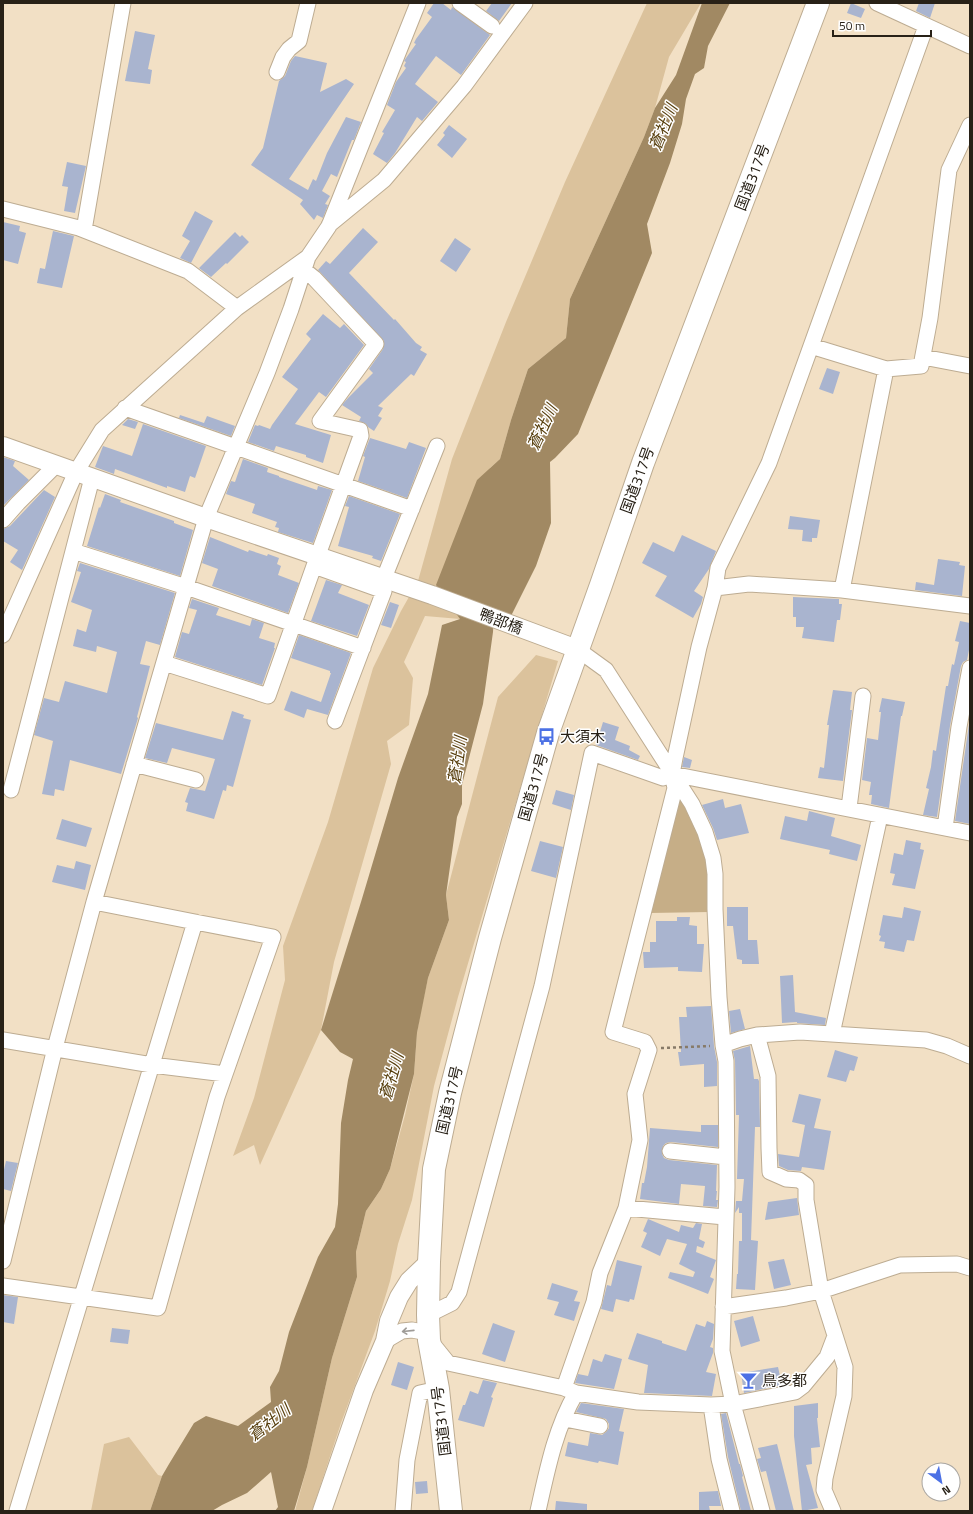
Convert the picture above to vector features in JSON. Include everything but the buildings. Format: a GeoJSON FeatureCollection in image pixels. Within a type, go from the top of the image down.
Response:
{"type":"FeatureCollection","features":[{"type":"Feature","properties":{"kind":"highway","name":"国道317号"},"geometry":{"type":"LineString","coordinates":[[451,1511],[438,1389],[429,1340],[428,1315],[434,1169],[450,1093],[490,938],[548,733],[574,648],[601,585],[643,463],[818,3]]}},
{"type":"Feature","properties":{"kind":"street"},"geometry":{"type":"LineString","coordinates":[[84,230],[123,3]]}},
{"type":"Feature","properties":{"kind":"street"},"geometry":{"type":"LineString","coordinates":[[277,72],[283,57],[298,41],[308,3]]}},
{"type":"Feature","properties":{"kind":"street"},"geometry":{"type":"LineString","coordinates":[[3,1262],[55,1048],[94,902],[206,518],[267,373],[306,264],[329,226],[418,3]]}},
{"type":"Feature","properties":{"kind":"street"},"geometry":{"type":"LineString","coordinates":[[460,3],[492,26]]}},
{"type":"Feature","properties":{"kind":"street"},"geometry":{"type":"LineString","coordinates":[[329,226],[384,180],[464,86],[525,3]]}},
{"type":"Feature","properties":{"kind":"street"},"geometry":{"type":"LineString","coordinates":[[877,3],[970,46]]}},
{"type":"Feature","properties":{"kind":"street"},"geometry":{"type":"LineString","coordinates":[[538,1511],[551,1454],[570,1403],[570,1391],[594,1302],[600,1273],[626,1208],[640,1140],[635,1094],[649,1050],[645,1042],[613,1032],[675,788],[672,774],[699,647],[715,588],[718,568],[769,463],[926,26]]}},
{"type":"Feature","properties":{"kind":"street"},"geometry":{"type":"LineString","coordinates":[[811,346],[886,369],[921,366],[930,318],[949,170],[970,125]]}},
{"type":"Feature","properties":{"kind":"street"},"geometry":{"type":"LineString","coordinates":[[3,209],[84,230],[188,271],[237,308]]}},
{"type":"Feature","properties":{"kind":"street"},"geometry":{"type":"LineString","coordinates":[[3,635],[84,475],[102,430],[237,308],[306,264]]}},
{"type":"Feature","properties":{"kind":"street"},"geometry":{"type":"LineString","coordinates":[[164,663],[268,696],[317,561],[361,436],[360,430],[320,422],[376,344],[314,278],[306,264]]}},
{"type":"Feature","properties":{"kind":"street"},"geometry":{"type":"LineString","coordinates":[[923,357],[970,366]]}},
{"type":"Feature","properties":{"kind":"street"},"geometry":{"type":"LineString","coordinates":[[842,590],[886,369]]}},
{"type":"Feature","properties":{"kind":"street"},"geometry":{"type":"LineString","coordinates":[[125,408],[412,509]]}},
{"type":"Feature","properties":{"kind":"street","name":"鴨部橋"},"geometry":{"type":"LineString","coordinates":[[3,446],[206,518],[317,561],[384,578],[574,648]]}},
{"type":"Feature","properties":{"kind":"street"},"geometry":{"type":"LineString","coordinates":[[384,578],[437,446]]}},
{"type":"Feature","properties":{"kind":"street"},"geometry":{"type":"LineString","coordinates":[[3,520],[56,465]]}},
{"type":"Feature","properties":{"kind":"street"},"geometry":{"type":"LineString","coordinates":[[11,790],[73,551],[84,475]]}},
{"type":"Feature","properties":{"kind":"street"},"geometry":{"type":"LineString","coordinates":[[73,551],[186,587],[363,648]]}},
{"type":"Feature","properties":{"kind":"street"},"geometry":{"type":"LineString","coordinates":[[317,561],[384,591],[335,721]]}},
{"type":"Feature","properties":{"kind":"street"},"geometry":{"type":"LineString","coordinates":[[715,588],[749,584],[842,590],[970,606]]}},
{"type":"Feature","properties":{"kind":"street"},"geometry":{"type":"LineString","coordinates":[[574,648],[606,670],[692,804],[705,832],[713,858],[723,1045],[726,1061],[726,1157],[722,1351],[733,1404],[762,1511]]}},
{"type":"Feature","properties":{"kind":"street"},"geometry":{"type":"LineString","coordinates":[[944,828],[959,727],[970,668]]}},
{"type":"Feature","properties":{"kind":"street"},"geometry":{"type":"LineString","coordinates":[[849,808],[863,696]]}},
{"type":"Feature","properties":{"kind":"street"},"geometry":{"type":"LineString","coordinates":[[428,1315],[452,1303],[459,1292],[542,986],[592,753],[663,778],[672,774],[970,833]]}},
{"type":"Feature","properties":{"kind":"street"},"geometry":{"type":"LineString","coordinates":[[134,764],[196,780]]}},
{"type":"Feature","properties":{"kind":"street"},"geometry":{"type":"LineString","coordinates":[[832,1034],[880,816]]}},
{"type":"Feature","properties":{"kind":"street"},"geometry":{"type":"LineString","coordinates":[[3,1286],[158,1308],[217,1097],[273,937],[94,902]]}},
{"type":"Feature","properties":{"kind":"street"},"geometry":{"type":"LineString","coordinates":[[17,1511],[195,922]]}},
{"type":"Feature","properties":{"kind":"street"},"geometry":{"type":"LineString","coordinates":[[723,1045],[758,1035],[800,1032],[926,1040],[947,1046],[970,1056]]}},
{"type":"Feature","properties":{"kind":"street"},"geometry":{"type":"LineString","coordinates":[[758,1035],[768,1076],[770,1172],[786,1179],[799,1180],[806,1185],[806,1200],[821,1291],[845,1367],[844,1396],[825,1478],[824,1490],[833,1511]]}},
{"type":"Feature","properties":{"kind":"street"},"geometry":{"type":"LineString","coordinates":[[3,1040],[225,1074]]}},
{"type":"Feature","properties":{"kind":"street"},"geometry":{"type":"LineString","coordinates":[[670,1151],[726,1157]]}},
{"type":"Feature","properties":{"kind":"street"},"geometry":{"type":"LineString","coordinates":[[626,1208],[725,1217]]}},
{"type":"Feature","properties":{"kind":"street"},"geometry":{"type":"LineString","coordinates":[[322,1511],[364,1390],[385,1341],[389,1321],[399,1297],[409,1281],[429,1262]]}},
{"type":"Feature","properties":{"kind":"street"},"geometry":{"type":"LineString","coordinates":[[723,1307],[786,1298],[821,1291],[900,1265],[957,1264],[970,1268]]}},
{"type":"Feature","properties":{"kind":"street"},"geometry":{"type":"LineString","coordinates":[[385,1341],[402,1331],[412,1330],[423,1332],[448,1363],[570,1391],[638,1402],[711,1405],[733,1404],[794,1392],[804,1386],[827,1358],[835,1336]]}},
{"type":"Feature","properties":{"kind":"street"},"geometry":{"type":"LineString","coordinates":[[403,1511],[407,1460],[420,1393],[438,1389]]}},
{"type":"Feature","properties":{"kind":"street"},"geometry":{"type":"LineString","coordinates":[[711,1405],[718,1459],[732,1511]]}},
{"type":"Feature","properties":{"kind":"street"},"geometry":{"type":"LineString","coordinates":[[564,1419],[600,1426]]}},
{"type":"Feature","properties":{"kind":"path"},"geometry":{"type":"LineString","coordinates":[[648,1048],[723,1045]]}},
{"type":"Feature","properties":{"kind":"shaded area"},"geometry":{"type":"Polygon","coordinates":[[[647,3],[701,3],[669,57],[655,108],[644,137],[570,299],[566,338],[528,369],[500,459],[490,468],[460,619],[425,616],[404,662],[413,678],[409,725],[387,741],[391,764],[334,962],[321,1030],[260,1165],[254,1145],[233,1156],[254,1098],[285,980],[283,946],[328,822],[373,668],[401,611],[418,581],[452,459],[506,322],[565,182],[647,3]]]}},
{"type":"Feature","properties":{"kind":"shaded area"},"geometry":{"type":"Polygon","coordinates":[[[536,655],[558,661],[458,997],[434,1086],[412,1200],[398,1244],[390,1281],[375,1331],[341,1423],[312,1511],[295,1511],[307,1467],[332,1358],[357,1277],[356,1252],[366,1211],[381,1189],[390,1169],[405,1115],[414,1074],[417,1033],[428,978],[449,920],[446,895],[498,697],[536,655]]]}},
{"type":"Feature","properties":{"kind":"shaded area"},"geometry":{"type":"Polygon","coordinates":[[[677,793],[693,818],[713,874],[709,912],[650,913],[677,793]]]}},
{"type":"Feature","properties":{"kind":"shaded area"},"geometry":{"type":"Polygon","coordinates":[[[129,1437],[158,1475],[162,1476],[150,1511],[91,1511],[104,1444],[129,1437]]]}},
{"type":"Feature","properties":{"kind":"water","name":"蒼社川"},"geometry":{"type":"Polygon","coordinates":[[[702,3],[730,3],[708,46],[704,68],[695,74],[686,99],[682,124],[670,163],[647,224],[652,253],[578,434],[550,462],[551,523],[536,566],[511,616],[494,613],[493,632],[483,704],[462,785],[462,804],[457,817],[446,895],[449,920],[428,978],[417,1033],[414,1074],[390,1169],[381,1189],[366,1211],[356,1252],[357,1277],[332,1358],[307,1467],[294,1511],[275,1511],[278,1507],[271,1472],[247,1493],[212,1511],[150,1511],[162,1476],[194,1423],[206,1416],[238,1426],[271,1402],[270,1387],[279,1371],[289,1332],[318,1257],[335,1227],[338,1204],[341,1123],[353,1059],[340,1052],[321,1030],[398,778],[428,694],[442,625],[460,619],[436,585],[477,480],[500,459],[528,369],[566,338],[570,299],[644,137],[655,108],[676,75],[702,3]]]}},
{"type":"Feature","properties":{"kind":"place","name":"大須木"},"geometry":{"type":"Point","coordinates":[547,736]}},
{"type":"Feature","properties":{"kind":"place","name":"鳥多都"},"geometry":{"type":"Point","coordinates":[749,1380]}}]}
